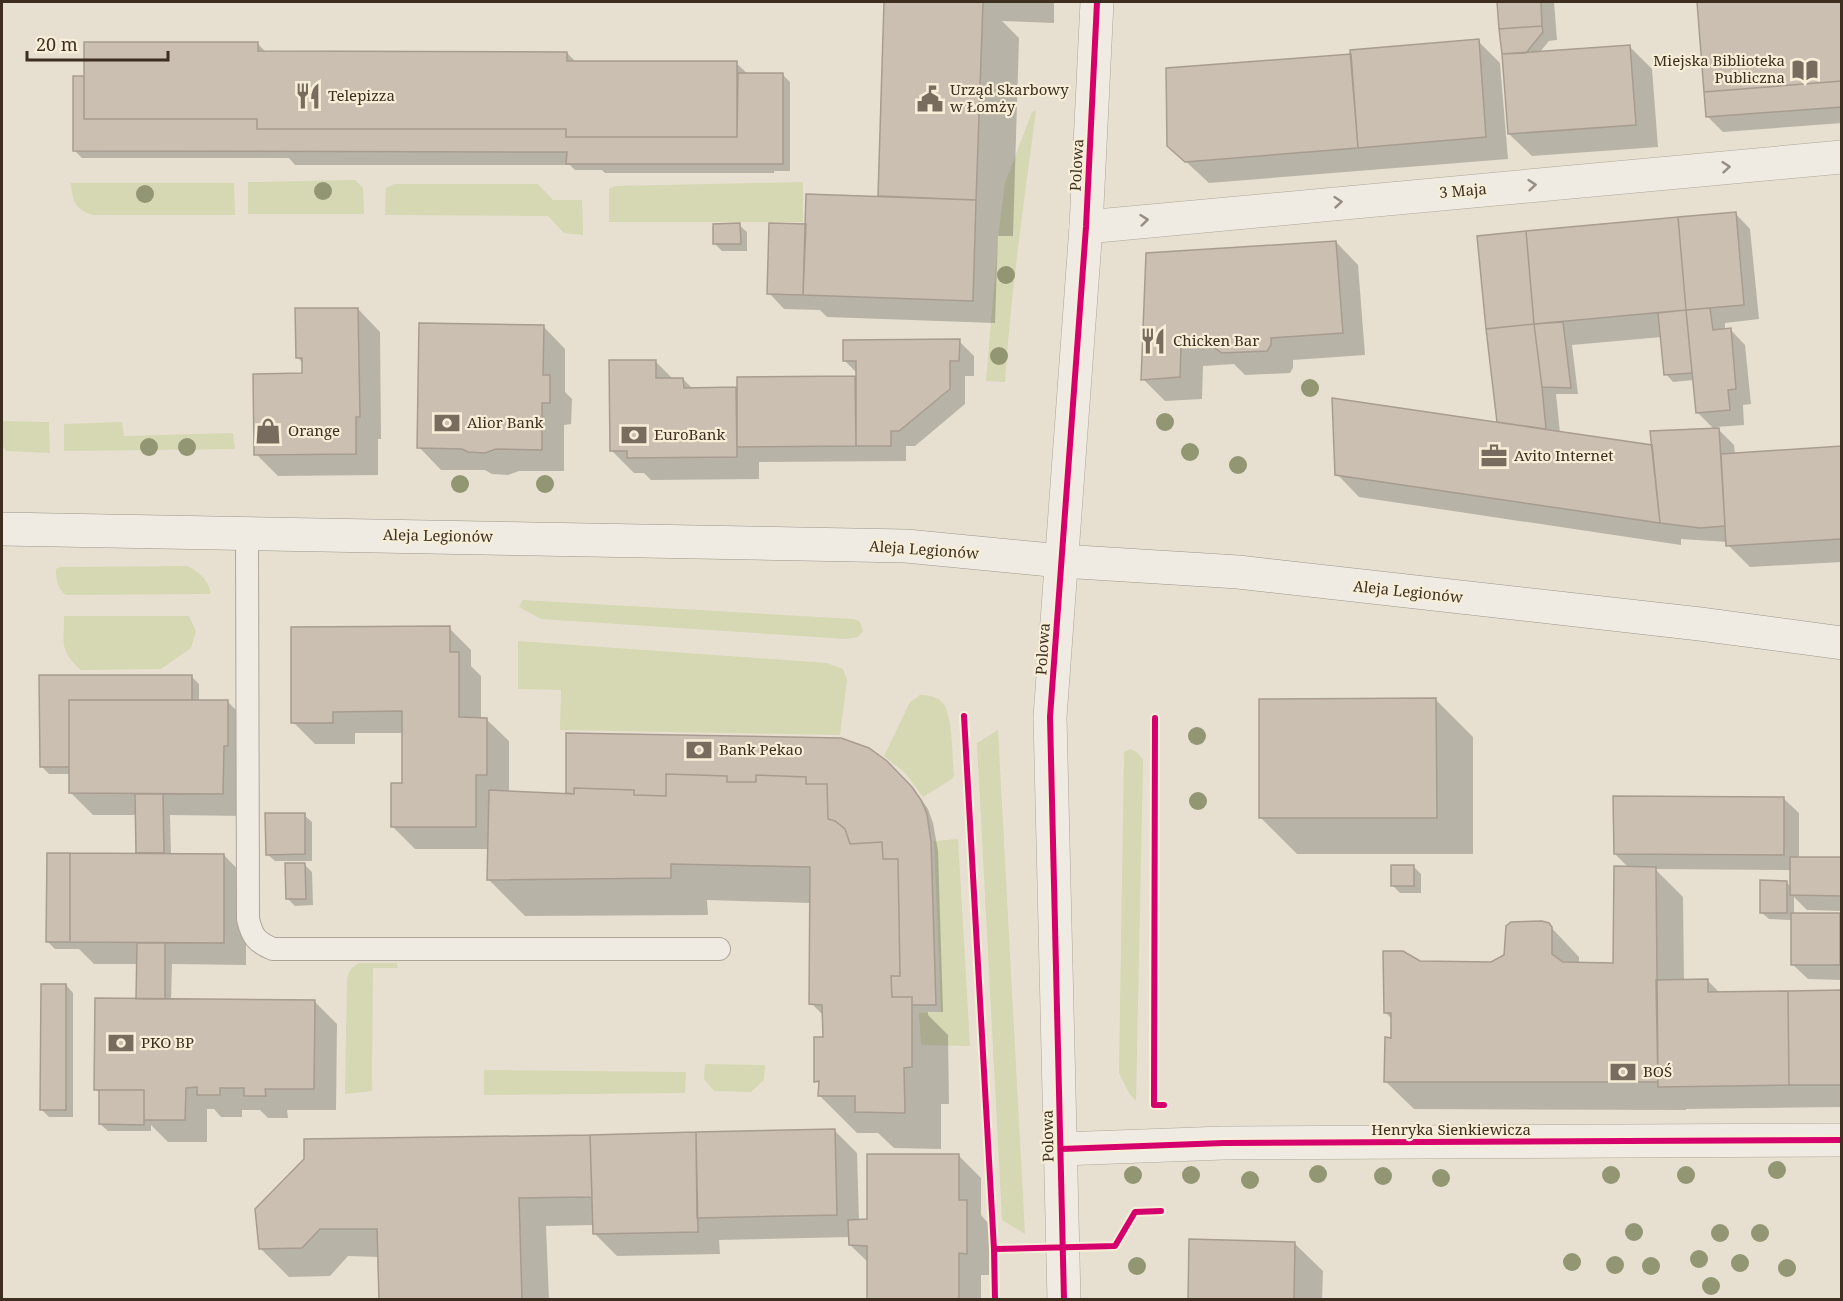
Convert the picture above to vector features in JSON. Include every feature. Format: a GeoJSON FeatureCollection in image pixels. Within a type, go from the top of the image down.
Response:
{"type":"FeatureCollection","features":[{"type":"Feature","properties":{"kind":"street","name":"Polowa"},"geometry":{"type":"LineString","coordinates":[[1064,1299],[1050,717],[1086,226],[1097,2]]}},
{"type":"Feature","properties":{"kind":"street","name":"3 Maja"},"geometry":{"type":"LineString","coordinates":[[1086,226],[1842,157]]}},
{"type":"Feature","properties":{"kind":"street","name":"Aleja Legionów"},"geometry":{"type":"LineString","coordinates":[[2,529],[906,546],[1061,561],[1238,572],[1700,624],[1842,643]]}},
{"type":"Feature","properties":{"kind":"street","name":"Henryka Sienkiewicza"},"geometry":{"type":"LineString","coordinates":[[1061,1149],[1224,1143],[1842,1140]]}},
{"type":"Feature","properties":{"kind":"lane"},"geometry":{"type":"LineString","coordinates":[[247,533],[248,919],[251,933],[262,945],[273,949],[719,949]]}},
{"type":"Feature","properties":{"kind":"green space"},"geometry":{"type":"Polygon","coordinates":[[[1036,111],[1014,280],[1005,382],[986,381],[1005,183],[1032,112],[1036,111]]]}},
{"type":"Feature","properties":{"kind":"green space"},"geometry":{"type":"Polygon","coordinates":[[[355,180],[363,188],[364,214],[248,214],[248,182],[355,180]]]}},
{"type":"Feature","properties":{"kind":"green space"},"geometry":{"type":"Polygon","coordinates":[[[803,182],[803,222],[609,222],[609,189],[616,186],[803,182]]]}},
{"type":"Feature","properties":{"kind":"green space"},"geometry":{"type":"Polygon","coordinates":[[[71,183],[234,183],[235,215],[93,215],[78,207],[72,194],[71,183]]]}},
{"type":"Feature","properties":{"kind":"green space"},"geometry":{"type":"Polygon","coordinates":[[[394,184],[538,184],[553,200],[582,200],[583,235],[564,233],[548,216],[385,215],[386,188],[394,184]]]}},
{"type":"Feature","properties":{"kind":"green space"},"geometry":{"type":"Polygon","coordinates":[[[2,421],[49,422],[50,453],[6,451],[2,445],[2,421]]]}},
{"type":"Feature","properties":{"kind":"green space"},"geometry":{"type":"Polygon","coordinates":[[[122,422],[124,436],[233,433],[235,449],[64,451],[64,424],[122,422]]]}},
{"type":"Feature","properties":{"kind":"green space"},"geometry":{"type":"Polygon","coordinates":[[[187,566],[203,577],[211,594],[66,595],[59,587],[56,576],[56,569],[60,567],[187,566]]]}},
{"type":"Feature","properties":{"kind":"green space"},"geometry":{"type":"Polygon","coordinates":[[[523,600],[854,619],[860,622],[863,631],[858,637],[846,639],[541,619],[519,607],[523,600]]]}},
{"type":"Feature","properties":{"kind":"green space"},"geometry":{"type":"Polygon","coordinates":[[[64,616],[189,616],[196,631],[191,648],[161,669],[81,670],[69,657],[64,646],[64,616]]]}},
{"type":"Feature","properties":{"kind":"green space"},"geometry":{"type":"Polygon","coordinates":[[[518,641],[827,663],[843,669],[847,680],[840,735],[560,730],[561,690],[518,689],[518,641]]]}},
{"type":"Feature","properties":{"kind":"green space"},"geometry":{"type":"Polygon","coordinates":[[[920,695],[938,699],[946,709],[949,717],[954,775],[952,779],[923,797],[906,774],[884,756],[910,702],[920,695]]]}},
{"type":"Feature","properties":{"kind":"green space"},"geometry":{"type":"Polygon","coordinates":[[[998,730],[1025,1234],[1002,1220],[977,743],[998,730]]]}},
{"type":"Feature","properties":{"kind":"green space"},"geometry":{"type":"Polygon","coordinates":[[[1131,749],[1143,760],[1136,1101],[1129,1093],[1119,1073],[1124,752],[1131,749]]]}},
{"type":"Feature","properties":{"kind":"green space"},"geometry":{"type":"Polygon","coordinates":[[[958,839],[970,1046],[921,1045],[919,1013],[941,1012],[934,841],[958,839]]]}},
{"type":"Feature","properties":{"kind":"green space"},"geometry":{"type":"Polygon","coordinates":[[[359,963],[397,963],[398,968],[373,968],[372,1091],[345,1094],[347,979],[351,969],[359,963]]]}},
{"type":"Feature","properties":{"kind":"green space"},"geometry":{"type":"Polygon","coordinates":[[[705,1064],[765,1065],[764,1080],[751,1092],[714,1091],[704,1079],[705,1064]]]}},
{"type":"Feature","properties":{"kind":"green space"},"geometry":{"type":"Polygon","coordinates":[[[484,1070],[686,1072],[685,1093],[484,1095],[484,1070]]]}},
{"type":"Feature","properties":{"kind":"building","name":"Urząd Skarbowy w Łomży"},"geometry":{"type":"Polygon","coordinates":[[[884,2],[983,2],[976,200],[878,196],[884,2]]]}},
{"type":"Feature","properties":{"kind":"building"},"geometry":{"type":"Polygon","coordinates":[[[1497,2],[1541,2],[1542,26],[1499,29],[1497,2]]]}},
{"type":"Feature","properties":{"kind":"building"},"geometry":{"type":"Polygon","coordinates":[[[1697,2],[1842,2],[1842,81],[1704,92],[1697,2]]]}},
{"type":"Feature","properties":{"kind":"building"},"geometry":{"type":"Polygon","coordinates":[[[1542,26],[1543,32],[1526,53],[1502,54],[1499,29],[1542,26]]]}},
{"type":"Feature","properties":{"kind":"building"},"geometry":{"type":"Polygon","coordinates":[[[1479,39],[1486,137],[1358,148],[1350,50],[1479,39]]]}},
{"type":"Feature","properties":{"kind":"building"},"geometry":{"type":"Polygon","coordinates":[[[84,42],[258,42],[258,51],[567,52],[567,61],[737,61],[737,137],[566,137],[566,129],[257,129],[257,119],[84,119],[84,42]]]}},
{"type":"Feature","properties":{"kind":"building"},"geometry":{"type":"Polygon","coordinates":[[[1630,45],[1636,125],[1508,134],[1502,54],[1630,45]]]}},
{"type":"Feature","properties":{"kind":"building"},"geometry":{"type":"Polygon","coordinates":[[[1351,54],[1358,148],[1185,162],[1167,146],[1166,68],[1351,54]]]}},
{"type":"Feature","properties":{"kind":"building"},"geometry":{"type":"Polygon","coordinates":[[[738,73],[783,73],[783,164],[566,164],[567,152],[73,151],[73,76],[84,76],[84,119],[257,119],[257,129],[566,129],[566,137],[737,137],[738,73]]]}},
{"type":"Feature","properties":{"kind":"building"},"geometry":{"type":"Polygon","coordinates":[[[1842,81],[1842,107],[1706,117],[1704,92],[1842,81]]]}},
{"type":"Feature","properties":{"kind":"building"},"geometry":{"type":"Polygon","coordinates":[[[806,194],[976,200],[973,301],[803,295],[806,194]]]}},
{"type":"Feature","properties":{"kind":"building"},"geometry":{"type":"Polygon","coordinates":[[[1736,212],[1744,305],[1686,310],[1678,217],[1736,212]]]}},
{"type":"Feature","properties":{"kind":"building"},"geometry":{"type":"Polygon","coordinates":[[[1678,217],[1686,310],[1534,324],[1526,231],[1678,217]]]}},
{"type":"Feature","properties":{"kind":"building"},"geometry":{"type":"Polygon","coordinates":[[[740,223],[741,244],[713,244],[713,224],[740,223]]]}},
{"type":"Feature","properties":{"kind":"building"},"geometry":{"type":"Polygon","coordinates":[[[769,223],[806,224],[803,295],[767,294],[769,223]]]}},
{"type":"Feature","properties":{"kind":"building"},"geometry":{"type":"Polygon","coordinates":[[[1526,231],[1534,324],[1486,329],[1477,236],[1526,231]]]}},
{"type":"Feature","properties":{"kind":"building"},"geometry":{"type":"Polygon","coordinates":[[[1336,241],[1343,333],[1271,338],[1271,345],[1267,351],[1222,353],[1215,348],[1215,342],[1181,345],[1180,377],[1141,380],[1146,253],[1336,241]]]}},
{"type":"Feature","properties":{"kind":"building"},"geometry":{"type":"Polygon","coordinates":[[[295,308],[358,308],[360,417],[356,417],[356,454],[254,455],[253,374],[302,373],[302,358],[296,358],[295,308]]]}},
{"type":"Feature","properties":{"kind":"building"},"geometry":{"type":"Polygon","coordinates":[[[1710,308],[1713,330],[1731,328],[1736,389],[1728,390],[1730,410],[1696,413],[1686,310],[1710,308]]]}},
{"type":"Feature","properties":{"kind":"building"},"geometry":{"type":"Polygon","coordinates":[[[1686,310],[1692,373],[1664,375],[1658,313],[1686,310]]]}},
{"type":"Feature","properties":{"kind":"building"},"geometry":{"type":"Polygon","coordinates":[[[1563,322],[1571,388],[1542,387],[1534,324],[1563,322]]]}},
{"type":"Feature","properties":{"kind":"building"},"geometry":{"type":"Polygon","coordinates":[[[419,323],[544,325],[543,375],[550,375],[550,403],[542,403],[542,450],[496,449],[485,453],[468,452],[462,449],[417,448],[419,323]]]}},
{"type":"Feature","properties":{"kind":"building"},"geometry":{"type":"Polygon","coordinates":[[[1534,324],[1546,429],[1497,422],[1486,329],[1534,324]]]}},
{"type":"Feature","properties":{"kind":"building"},"geometry":{"type":"Polygon","coordinates":[[[960,339],[959,361],[950,361],[950,389],[899,431],[891,431],[891,446],[856,446],[856,361],[843,361],[843,340],[960,339]]]}},
{"type":"Feature","properties":{"kind":"building"},"geometry":{"type":"Polygon","coordinates":[[[609,360],[656,360],[656,378],[683,378],[684,388],[736,387],[737,457],[627,458],[627,451],[610,451],[609,360]]]}},
{"type":"Feature","properties":{"kind":"building"},"geometry":{"type":"Polygon","coordinates":[[[855,376],[856,446],[737,447],[737,377],[855,376]]]}},
{"type":"Feature","properties":{"kind":"building"},"geometry":{"type":"Polygon","coordinates":[[[1332,398],[1652,445],[1660,523],[1335,475],[1332,398]]]}},
{"type":"Feature","properties":{"kind":"building"},"geometry":{"type":"Polygon","coordinates":[[[1719,428],[1725,526],[1700,528],[1660,523],[1650,431],[1719,428]]]}},
{"type":"Feature","properties":{"kind":"building"},"geometry":{"type":"Polygon","coordinates":[[[1842,446],[1842,539],[1726,546],[1721,454],[1842,446]]]}},
{"type":"Feature","properties":{"kind":"building"},"geometry":{"type":"Polygon","coordinates":[[[450,626],[450,652],[459,652],[459,717],[487,718],[487,775],[476,775],[476,827],[391,827],[391,783],[402,783],[402,711],[333,712],[333,723],[291,723],[291,627],[450,626]]]}},
{"type":"Feature","properties":{"kind":"building"},"geometry":{"type":"Polygon","coordinates":[[[39,675],[192,675],[192,700],[69,700],[69,767],[40,767],[39,675]]]}},
{"type":"Feature","properties":{"kind":"building"},"geometry":{"type":"Polygon","coordinates":[[[1436,698],[1437,818],[1259,818],[1259,699],[1436,698]]]}},
{"type":"Feature","properties":{"kind":"building"},"geometry":{"type":"Polygon","coordinates":[[[69,700],[228,700],[228,746],[224,746],[223,794],[69,793],[69,700]]]}},
{"type":"Feature","properties":{"kind":"building"},"geometry":{"type":"Polygon","coordinates":[[[566,733],[841,738],[869,748],[887,761],[912,787],[927,814],[931,842],[936,1005],[912,1005],[912,997],[892,997],[891,976],[900,976],[898,859],[883,859],[882,842],[850,844],[845,829],[835,821],[828,819],[827,784],[806,784],[806,777],[756,775],[756,782],[727,782],[727,776],[666,774],[666,796],[634,795],[634,790],[574,788],[574,794],[566,793],[566,733]]]}},
{"type":"Feature","properties":{"kind":"building"},"geometry":{"type":"Polygon","coordinates":[[[666,774],[727,776],[727,782],[756,782],[756,775],[806,777],[806,784],[827,784],[828,819],[835,821],[845,829],[850,844],[882,842],[883,859],[898,859],[900,976],[891,976],[892,997],[912,997],[912,1067],[904,1068],[905,1113],[855,1112],[855,1096],[818,1096],[819,1081],[814,1082],[814,1037],[823,1037],[822,1005],[809,1004],[810,867],[671,864],[671,878],[487,880],[489,790],[574,794],[574,788],[634,790],[634,795],[666,796],[666,774]]]}},
{"type":"Feature","properties":{"kind":"building"},"geometry":{"type":"Polygon","coordinates":[[[135,794],[163,794],[164,853],[136,853],[135,794]]]}},
{"type":"Feature","properties":{"kind":"building"},"geometry":{"type":"Polygon","coordinates":[[[1613,796],[1784,797],[1784,855],[1614,854],[1613,796]]]}},
{"type":"Feature","properties":{"kind":"building"},"geometry":{"type":"Polygon","coordinates":[[[265,813],[305,813],[305,854],[266,855],[265,813]]]}},
{"type":"Feature","properties":{"kind":"building"},"geometry":{"type":"Polygon","coordinates":[[[47,853],[70,853],[70,942],[46,942],[47,853]]]}},
{"type":"Feature","properties":{"kind":"building"},"geometry":{"type":"Polygon","coordinates":[[[70,853],[224,854],[224,943],[70,942],[70,853]]]}},
{"type":"Feature","properties":{"kind":"building"},"geometry":{"type":"Polygon","coordinates":[[[1790,857],[1842,857],[1842,896],[1790,895],[1790,857]]]}},
{"type":"Feature","properties":{"kind":"building"},"geometry":{"type":"Polygon","coordinates":[[[285,863],[305,863],[306,899],[286,899],[285,863]]]}},
{"type":"Feature","properties":{"kind":"building"},"geometry":{"type":"Polygon","coordinates":[[[1391,865],[1414,865],[1414,886],[1391,886],[1391,865]]]}},
{"type":"Feature","properties":{"kind":"building"},"geometry":{"type":"Polygon","coordinates":[[[1614,866],[1656,867],[1658,1082],[1384,1082],[1385,1037],[1391,1038],[1391,1013],[1384,1013],[1383,951],[1403,951],[1420,961],[1491,962],[1504,955],[1506,926],[1511,922],[1542,921],[1549,923],[1552,927],[1552,954],[1563,962],[1613,963],[1614,866]]]}},
{"type":"Feature","properties":{"kind":"building"},"geometry":{"type":"Polygon","coordinates":[[[1760,880],[1787,881],[1787,913],[1760,913],[1760,880]]]}},
{"type":"Feature","properties":{"kind":"building"},"geometry":{"type":"Polygon","coordinates":[[[1791,913],[1840,913],[1840,965],[1791,965],[1791,913]]]}},
{"type":"Feature","properties":{"kind":"building"},"geometry":{"type":"Polygon","coordinates":[[[137,943],[165,943],[165,999],[136,999],[137,943]]]}},
{"type":"Feature","properties":{"kind":"building"},"geometry":{"type":"Polygon","coordinates":[[[1708,979],[1708,992],[1788,991],[1789,1085],[1658,1087],[1656,980],[1708,979]]]}},
{"type":"Feature","properties":{"kind":"building"},"geometry":{"type":"Polygon","coordinates":[[[41,984],[66,984],[66,1110],[40,1110],[41,984]]]}},
{"type":"Feature","properties":{"kind":"building"},"geometry":{"type":"Polygon","coordinates":[[[1842,990],[1842,1085],[1789,1085],[1788,991],[1842,990]]]}},
{"type":"Feature","properties":{"kind":"building"},"geometry":{"type":"Polygon","coordinates":[[[95,998],[315,1000],[314,1089],[265,1089],[266,1096],[244,1096],[244,1088],[220,1088],[220,1095],[197,1095],[197,1087],[186,1088],[185,1120],[144,1120],[144,1090],[94,1090],[95,998]]]}},
{"type":"Feature","properties":{"kind":"building"},"geometry":{"type":"Polygon","coordinates":[[[99,1090],[144,1090],[144,1125],[99,1124],[99,1090]]]}},
{"type":"Feature","properties":{"kind":"building"},"geometry":{"type":"Polygon","coordinates":[[[835,1129],[837,1215],[697,1218],[696,1132],[835,1129]]]}},
{"type":"Feature","properties":{"kind":"building"},"geometry":{"type":"Polygon","coordinates":[[[696,1132],[698,1232],[593,1234],[590,1135],[696,1132]]]}},
{"type":"Feature","properties":{"kind":"building"},"geometry":{"type":"Polygon","coordinates":[[[590,1135],[592,1197],[519,1198],[522,1300],[379,1300],[377,1229],[320,1229],[302,1248],[259,1249],[255,1209],[304,1159],[304,1139],[590,1135]]]}},
{"type":"Feature","properties":{"kind":"building"},"geometry":{"type":"Polygon","coordinates":[[[867,1154],[959,1154],[959,1200],[967,1200],[967,1254],[959,1253],[959,1300],[867,1300],[867,1246],[849,1245],[848,1220],[867,1219],[867,1154]]]}},
{"type":"Feature","properties":{"kind":"building"},"geometry":{"type":"Polygon","coordinates":[[[1189,1239],[1295,1242],[1294,1300],[1188,1300],[1189,1239]]]}},
{"type":"Feature","properties":{"kind":"cycle path"},"geometry":{"type":"LineString","coordinates":[[1064,1300],[1050,717],[1086,227],[1097,2]]}},
{"type":"Feature","properties":{"kind":"cycle path"},"geometry":{"type":"LineString","coordinates":[[964,716],[995,1300]]}},
{"type":"Feature","properties":{"kind":"cycle path"},"geometry":{"type":"LineString","coordinates":[[1155,718],[1154,1105],[1164,1105]]}},
{"type":"Feature","properties":{"kind":"cycle path"},"geometry":{"type":"LineString","coordinates":[[1061,1149],[1224,1143],[1842,1140]]}},
{"type":"Feature","properties":{"kind":"cycle path"},"geometry":{"type":"LineString","coordinates":[[994,1249],[1115,1246],[1135,1212],[1161,1211]]}},
{"type":"Feature","properties":{"kind":"place","name":"Miejska Biblioteka Publiczna"},"geometry":{"type":"Point","coordinates":[1805,70]}},
{"type":"Feature","properties":{"kind":"place","name":"Telepizza"},"geometry":{"type":"Point","coordinates":[308,96]}},
{"type":"Feature","properties":{"kind":"place","name":"Urząd Skarbowy w Łomży"},"geometry":{"type":"Point","coordinates":[930,99]}},
{"type":"Feature","properties":{"kind":"place","name":"Chicken Bar"},"geometry":{"type":"Point","coordinates":[1153,341]}},
{"type":"Feature","properties":{"kind":"place","name":"Alior Bank"},"geometry":{"type":"Point","coordinates":[447,423]}},
{"type":"Feature","properties":{"kind":"place","name":"Orange"},"geometry":{"type":"Point","coordinates":[268,431]}},
{"type":"Feature","properties":{"kind":"place","name":"EuroBank"},"geometry":{"type":"Point","coordinates":[634,435]}},
{"type":"Feature","properties":{"kind":"place","name":"Avito Internet"},"geometry":{"type":"Point","coordinates":[1494,456]}},
{"type":"Feature","properties":{"kind":"place","name":"Bank Pekao"},"geometry":{"type":"Point","coordinates":[699,750]}},
{"type":"Feature","properties":{"kind":"place","name":"PKO BP"},"geometry":{"type":"Point","coordinates":[121,1043]}},
{"type":"Feature","properties":{"kind":"place","name":"BOŚ"},"geometry":{"type":"Point","coordinates":[1623,1072]}}]}
